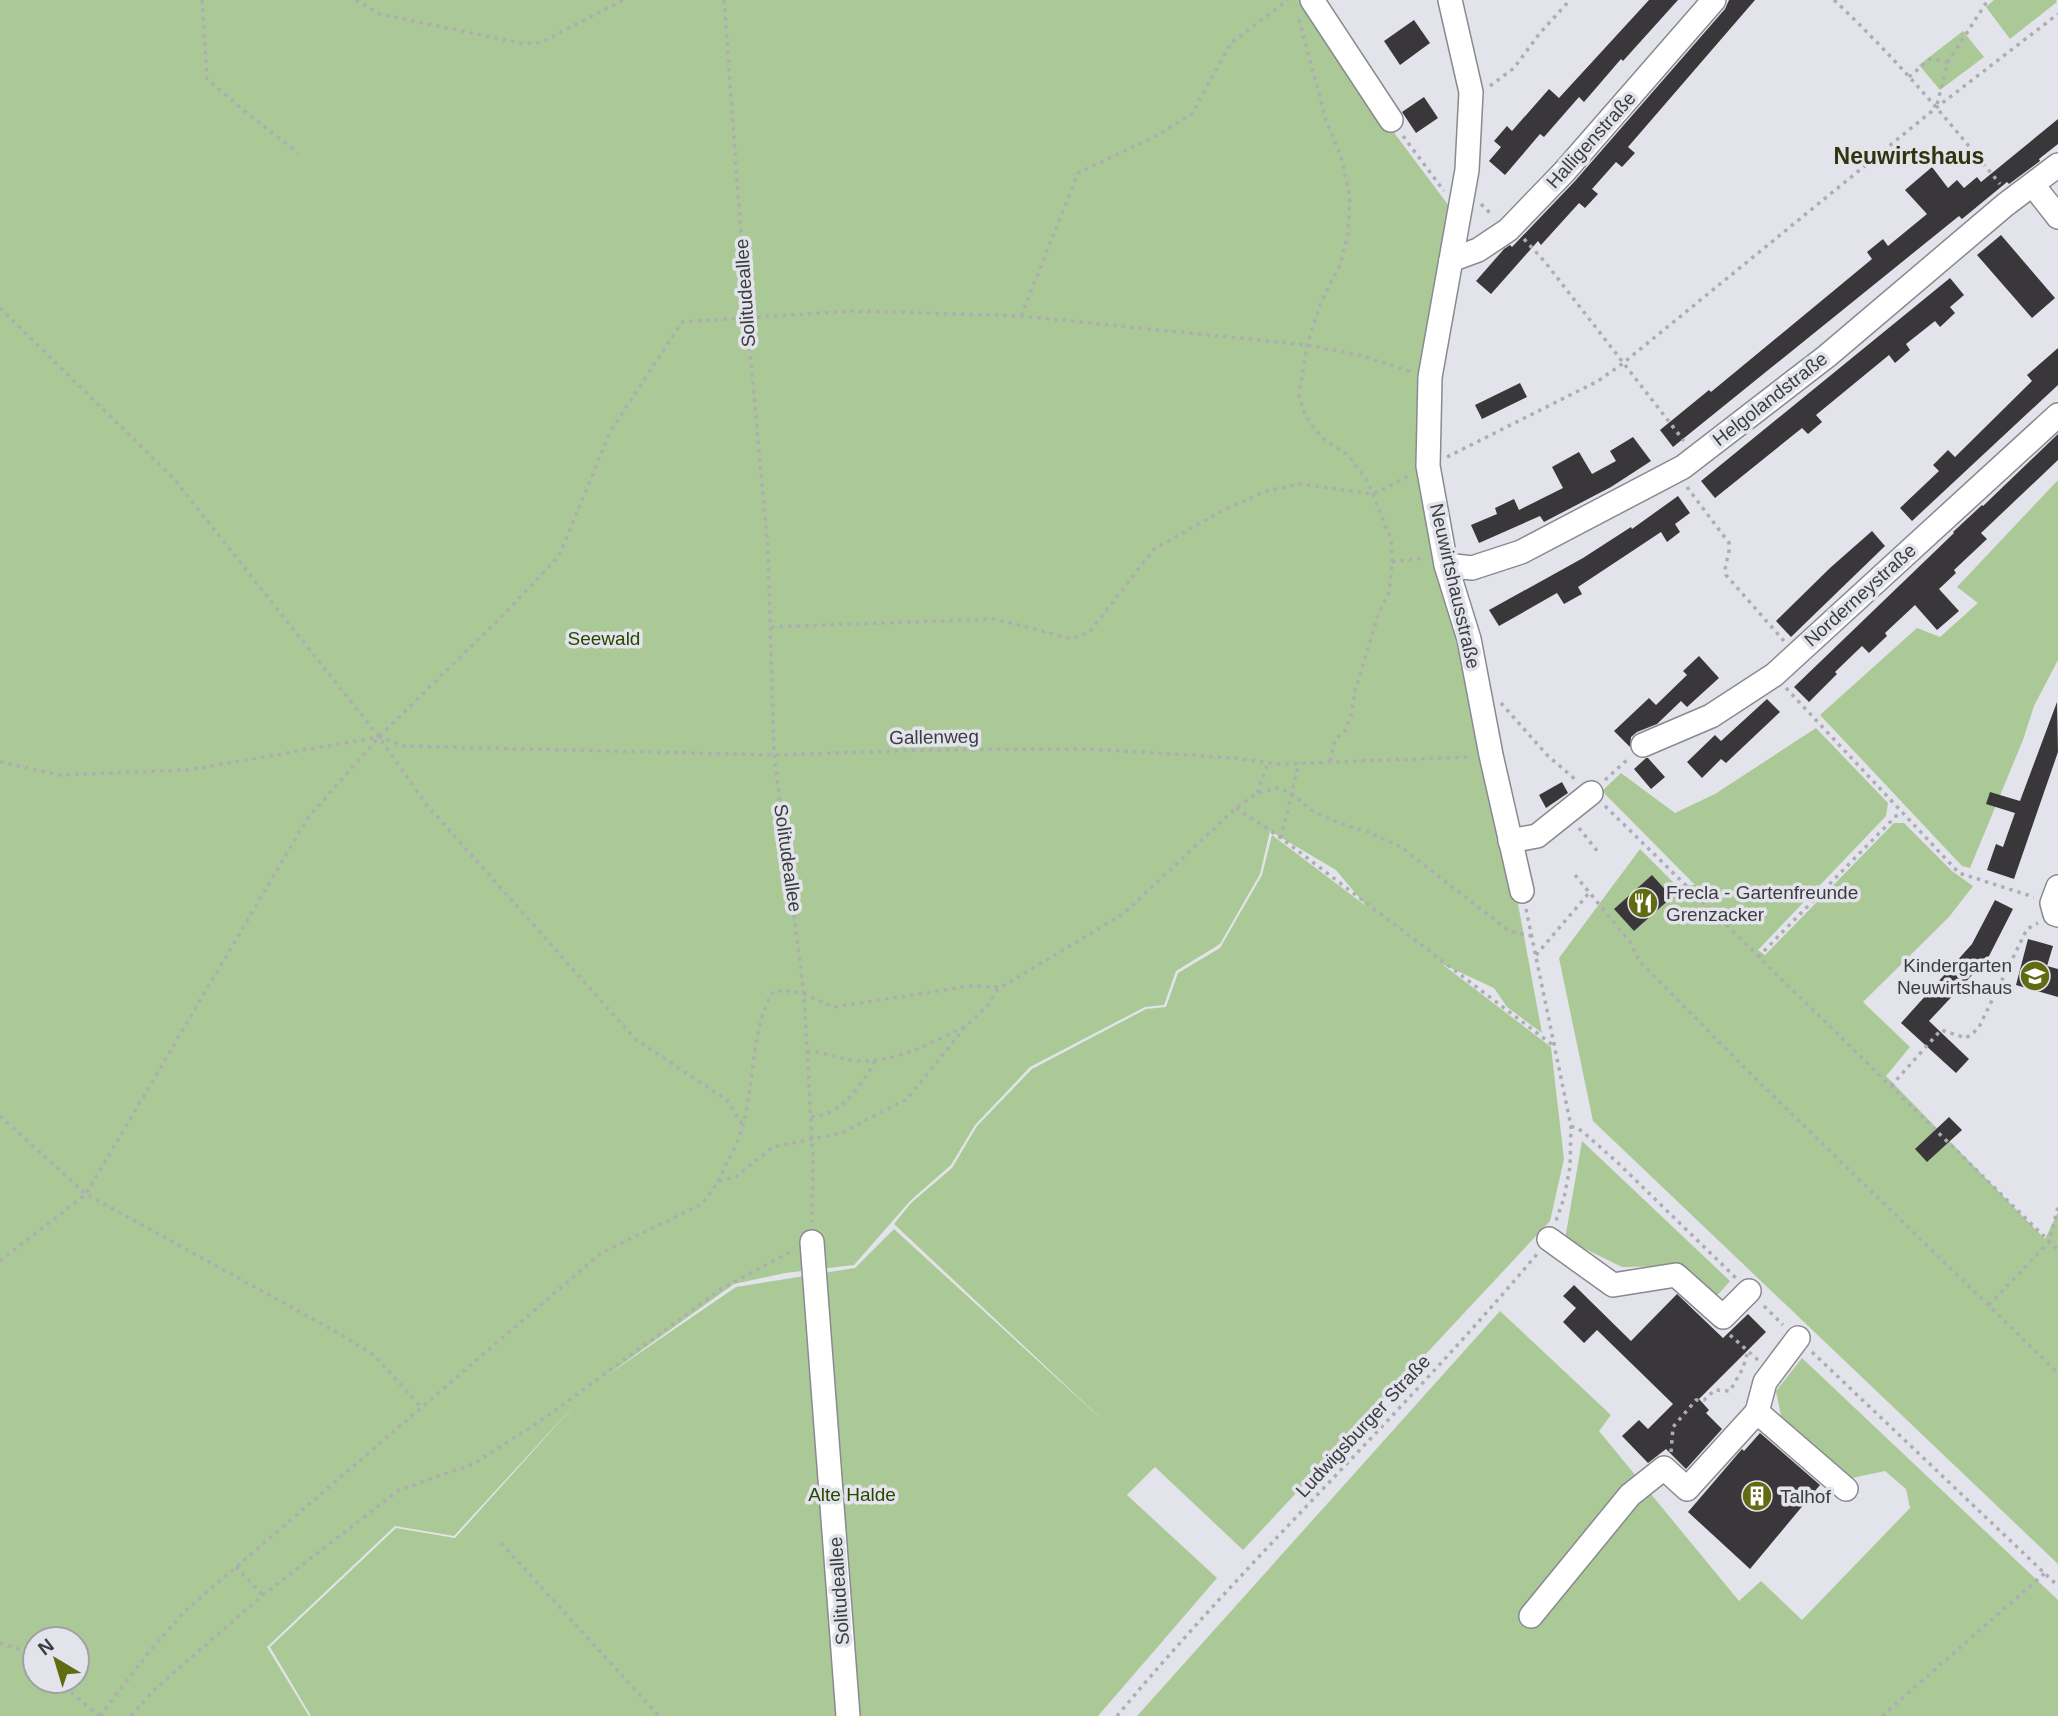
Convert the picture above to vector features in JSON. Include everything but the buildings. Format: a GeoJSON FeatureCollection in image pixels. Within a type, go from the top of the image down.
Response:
{"type":"FeatureCollection","features":[{"type":"Feature","properties":{"kind":"street","name":"Neuwirtshausstraße"},"geometry":{"type":"LineString","coordinates":[[1450,0],[1471,92],[1467,170],[1430,377],[1428,466],[1446,560],[1469,639],[1491,755],[1522,891]]}},
{"type":"Feature","properties":{"kind":"street","name":"Halligenstraße"},"geometry":{"type":"LineString","coordinates":[[1451,260],[1479,250],[1508,230],[1564,172],[1714,0]]}},
{"type":"Feature","properties":{"kind":"street"},"geometry":{"type":"LineString","coordinates":[[1305,8],[1395,125]]}},
{"type":"Feature","properties":{"kind":"street","name":"Helgolandstraße"},"geometry":{"type":"LineString","coordinates":[[1446,560],[1472,568],[1521,552],[1675,471],[1827,356],[2012,200],[2058,165]]}},
{"type":"Feature","properties":{"kind":"street"},"geometry":{"type":"LineString","coordinates":[[2033,185],[2058,218]]}},
{"type":"Feature","properties":{"kind":"street","name":"Norderneystraße"},"geometry":{"type":"LineString","coordinates":[[1643,745],[1711,716],[1774,675],[2058,415]]}},
{"type":"Feature","properties":{"kind":"street"},"geometry":{"type":"LineString","coordinates":[[1510,841],[1537,836],[1591,793]]}},
{"type":"Feature","properties":{"kind":"street"},"geometry":{"type":"LineString","coordinates":[[1549,1239],[1613,1284],[1676,1275],[1723,1317],[1749,1291]]}},
{"type":"Feature","properties":{"kind":"street","name":"Solitudeallee"},"geometry":{"type":"LineString","coordinates":[[812,1242],[848,1716]]}},
{"type":"Feature","properties":{"kind":"street"},"geometry":{"type":"LineString","coordinates":[[1531,1616],[1630,1495],[1664,1468],[1687,1489],[1757,1412],[1765,1382],[1798,1338]]}},
{"type":"Feature","properties":{"kind":"street"},"geometry":{"type":"LineString","coordinates":[[1757,1412],[1846,1489]]}},
{"type":"Feature","properties":{"kind":"path"},"geometry":{"type":"LineString","coordinates":[[201,0],[207,79],[298,153]]}},
{"type":"Feature","properties":{"kind":"path"},"geometry":{"type":"LineString","coordinates":[[356,0],[380,14],[524,44],[542,42],[623,0]]}},
{"type":"Feature","properties":{"kind":"path","name":"Solitudeallee"},"geometry":{"type":"LineString","coordinates":[[724,0],[747,317],[768,550],[774,755],[804,994],[812,1139],[812,1242]]}},
{"type":"Feature","properties":{"kind":"path"},"geometry":{"type":"LineString","coordinates":[[1021,316],[1078,173],[1150,139],[1191,115],[1231,43],[1288,0]]}},
{"type":"Feature","properties":{"kind":"path"},"geometry":{"type":"LineString","coordinates":[[1471,92],[1485,90],[1514,68],[1540,33],[1570,0]]}},
{"type":"Feature","properties":{"kind":"path"},"geometry":{"type":"LineString","coordinates":[[1834,0],[1874,37],[1937,107],[2012,200]]}},
{"type":"Feature","properties":{"kind":"path"},"geometry":{"type":"LineString","coordinates":[[1937,107],[1948,62],[1988,0]]}},
{"type":"Feature","properties":{"kind":"path"},"geometry":{"type":"LineString","coordinates":[[1305,8],[1326,120],[1341,157],[1350,196],[1348,233],[1339,265],[1321,302],[1307,345],[1299,395],[1304,412],[1313,426],[1324,439],[1349,456],[1368,482],[1391,540],[1392,562],[1389,593],[1380,612],[1355,691],[1351,717],[1344,732],[1335,738],[1330,761]]}},
{"type":"Feature","properties":{"kind":"path"},"geometry":{"type":"LineString","coordinates":[[771,627],[995,619],[1069,638],[1082,636],[1091,630],[1154,549],[1220,512],[1266,491],[1300,484],[1373,494],[1598,381],[1937,107],[2058,14]]}},
{"type":"Feature","properties":{"kind":"path"},"geometry":{"type":"LineString","coordinates":[[1909,77],[1930,59],[1948,62]]}},
{"type":"Feature","properties":{"kind":"path"},"geometry":{"type":"LineString","coordinates":[[1395,125],[1431,174]]}},
{"type":"Feature","properties":{"kind":"path"},"geometry":{"type":"LineString","coordinates":[[1481,203],[1497,219]]}},
{"type":"Feature","properties":{"kind":"path"},"geometry":{"type":"LineString","coordinates":[[1517,233],[1530,244],[1697,456]]}},
{"type":"Feature","properties":{"kind":"path"},"geometry":{"type":"LineString","coordinates":[[0,308],[174,479],[379,737],[426,804],[635,1039],[727,1100],[743,1126]]}},
{"type":"Feature","properties":{"kind":"path"},"geometry":{"type":"LineString","coordinates":[[0,1261],[86,1194],[307,819],[379,737],[559,556],[610,432],[682,321],[852,312],[1021,316],[1307,345],[1359,355],[1430,377]]}},
{"type":"Feature","properties":{"kind":"path"},"geometry":{"type":"LineString","coordinates":[[1675,471],[1730,543],[1731,550],[1724,568],[1726,575],[1795,654]]}},
{"type":"Feature","properties":{"kind":"path"},"geometry":{"type":"LineString","coordinates":[[1392,562],[1446,560]]}},
{"type":"Feature","properties":{"kind":"path"},"geometry":{"type":"LineString","coordinates":[[1774,675],[1959,873],[2056,905]]}},
{"type":"Feature","properties":{"kind":"path"},"geometry":{"type":"LineString","coordinates":[[1476,680],[1506,708],[1547,755],[1591,793],[2058,1250]]}},
{"type":"Feature","properties":{"kind":"path"},"geometry":{"type":"LineString","coordinates":[[0,762],[59,775],[188,770],[379,737]]}},
{"type":"Feature","properties":{"kind":"path","name":"Gallenweg"},"geometry":{"type":"LineString","coordinates":[[379,737],[404,746],[774,755],[926,750],[1091,750],[1235,758],[1268,763],[1461,759],[1491,755]]}},
{"type":"Feature","properties":{"kind":"path"},"geometry":{"type":"LineString","coordinates":[[1591,793],[1643,745]]}},
{"type":"Feature","properties":{"kind":"path"},"geometry":{"type":"LineString","coordinates":[[1281,838],[1299,762]]}},
{"type":"Feature","properties":{"kind":"path"},"geometry":{"type":"LineString","coordinates":[[1256,794],[1268,763]]}},
{"type":"Feature","properties":{"kind":"path"},"geometry":{"type":"LineString","coordinates":[[718,1182],[737,1176],[773,1147],[841,1133],[907,1099],[1001,987],[1123,914],[1236,808],[1256,794],[1278,788],[1291,793],[1315,813],[1401,847],[1508,931],[1532,936]]}},
{"type":"Feature","properties":{"kind":"path"},"geometry":{"type":"LineString","coordinates":[[1236,808],[1281,838],[1555,1047]]}},
{"type":"Feature","properties":{"kind":"path"},"geometry":{"type":"LineString","coordinates":[[1758,957],[1900,811]]}},
{"type":"Feature","properties":{"kind":"path"},"geometry":{"type":"LineString","coordinates":[[1566,813],[1598,852]]}},
{"type":"Feature","properties":{"kind":"path"},"geometry":{"type":"LineString","coordinates":[[1575,875],[1630,942],[1639,961],[1758,1081],[2058,1373]]}},
{"type":"Feature","properties":{"kind":"path"},"geometry":{"type":"LineString","coordinates":[[1522,891],[1570,1126],[1582,1131],[1618,1163],[2058,1586]]}},
{"type":"Feature","properties":{"kind":"path"},"geometry":{"type":"LineString","coordinates":[[1536,955],[1590,892]]}},
{"type":"Feature","properties":{"kind":"path"},"geometry":{"type":"LineString","coordinates":[[1891,1086],[1941,1030],[1966,1038],[1978,1029],[2027,929],[2056,905]]}},
{"type":"Feature","properties":{"kind":"path"},"geometry":{"type":"LineString","coordinates":[[74,1695],[99,1716],[185,1611],[601,1253],[702,1204],[718,1182],[743,1126],[758,1034],[767,1000],[774,991],[804,994],[834,1007],[970,986],[1001,987]]}},
{"type":"Feature","properties":{"kind":"path"},"geometry":{"type":"LineString","coordinates":[[807,1052],[818,1051],[849,1060],[875,1061],[922,1048],[966,1027]]}},
{"type":"Feature","properties":{"kind":"path"},"geometry":{"type":"LineString","coordinates":[[811,1117],[823,1116],[841,1105],[863,1083],[875,1061]]}},
{"type":"Feature","properties":{"kind":"path"},"geometry":{"type":"LineString","coordinates":[[0,1116],[86,1194],[362,1348],[373,1356],[422,1408]]}},
{"type":"Feature","properties":{"kind":"path","name":"Ludwigsburger Straße"},"geometry":{"type":"LineString","coordinates":[[1117,1716],[1167,1656],[1497,1302],[1549,1239],[1564,1198],[1570,1167],[1570,1126]]}},
{"type":"Feature","properties":{"kind":"path"},"geometry":{"type":"LineString","coordinates":[[1989,1306],[2049,1242],[2058,1207]]}},
{"type":"Feature","properties":{"kind":"path"},"geometry":{"type":"LineString","coordinates":[[131,1716],[154,1690],[263,1595],[399,1490],[473,1464],[539,1422],[721,1289],[780,1255],[812,1242]]}},
{"type":"Feature","properties":{"kind":"path"},"geometry":{"type":"LineString","coordinates":[[1723,1317],[1726,1331],[1772,1373]]}},
{"type":"Feature","properties":{"kind":"path"},"geometry":{"type":"LineString","coordinates":[[1664,1468],[1671,1453],[1673,1427],[1696,1400],[1704,1399],[1715,1390],[1730,1391],[1743,1368],[1748,1351]]}},
{"type":"Feature","properties":{"kind":"path"},"geometry":{"type":"LineString","coordinates":[[501,1543],[659,1716]]}},
{"type":"Feature","properties":{"kind":"path"},"geometry":{"type":"LineString","coordinates":[[236,1567],[263,1595]]}},
{"type":"Feature","properties":{"kind":"path"},"geometry":{"type":"LineString","coordinates":[[1882,1716],[2045,1573]]}},
{"type":"Feature","properties":{"kind":"path"},"geometry":{"type":"LineString","coordinates":[[0,1643],[21,1650]]}},
{"type":"Feature","properties":{"kind":"green space","name":"Seewald"},"geometry":{"type":"Polygon","coordinates":[[[0,0],[1305,0],[1371,102],[1449,206],[1424,380],[1463,641],[1516,893],[1542,1033],[1507,1007],[1494,988],[1442,964],[1551,1047],[1564,1159],[1550,1221],[1243,1550],[1155,1467],[1127,1495],[1217,1578],[1098,1716],[311,1716],[270,1647],[396,1528],[455,1538],[580,1399],[454,1536],[395,1526],[267,1647],[309,1716],[0,1716],[0,0]],[[1270,831],[1260,874],[1220,944],[1176,971],[1164,1005],[1145,1007],[1030,1067],[975,1125],[951,1165],[911,1200],[854,1265],[785,1273],[734,1284],[603,1378],[736,1287],[855,1268],[894,1229],[1109,1426],[894,1224],[911,1203],[952,1168],[977,1126],[1032,1069],[1146,1009],[1166,1007],[1178,973],[1220,948],[1262,875],[1272,835],[1366,906],[1336,870],[1270,831]]]}},
{"type":"Feature","properties":{"kind":"green space"},"geometry":{"type":"Polygon","coordinates":[[[1994,0],[2057,2],[2010,39],[1986,7],[1994,0]]]}},
{"type":"Feature","properties":{"kind":"green space"},"geometry":{"type":"Polygon","coordinates":[[[1963,31],[1984,57],[1940,90],[1919,65],[1963,31]]]}},
{"type":"Feature","properties":{"kind":"green space"},"geometry":{"type":"Polygon","coordinates":[[[2058,480],[2058,660],[2034,706],[2023,740],[1970,868],[1962,866],[1820,715],[1917,628],[1940,637],[1978,603],[1957,587],[2058,480]]]}},
{"type":"Feature","properties":{"kind":"green space"},"geometry":{"type":"Polygon","coordinates":[[[1816,728],[1888,803],[1886,816],[1758,950],[1765,955],[1894,823],[1904,823],[1952,871],[1973,886],[1949,917],[1863,1002],[1910,1047],[1886,1076],[2045,1239],[2058,1212],[2058,1564],[1593,1121],[1559,958],[1640,849],[1676,885],[1695,885],[1602,791],[1621,773],[1675,813],[1715,794],[1816,728]]]}},
{"type":"Feature","properties":{"kind":"green space"},"geometry":{"type":"Polygon","coordinates":[[[1582,1141],[1730,1281],[1715,1298],[1682,1266],[1622,1267],[1565,1239],[1582,1141]]]}},
{"type":"Feature","properties":{"kind":"green space"},"geometry":{"type":"Polygon","coordinates":[[[1500,1311],[1611,1415],[1599,1431],[1739,1601],[1761,1581],[1802,1620],[1910,1508],[1906,1489],[1885,1471],[1852,1478],[1781,1416],[1776,1391],[1802,1358],[2058,1600],[2058,1716],[1137,1716],[1500,1311]]]}},
{"type":"Feature","properties":{"kind":"place","name":"Frecla - Gartenfreunde Grenzacker"},"geometry":{"type":"Point","coordinates":[1643,903]}},
{"type":"Feature","properties":{"kind":"place","name":"Kindergarten Neuwirtshaus"},"geometry":{"type":"Point","coordinates":[2035,976]}},
{"type":"Feature","properties":{"kind":"place","name":"Talhof"},"geometry":{"type":"Point","coordinates":[1757,1496]}},
{"type":"Feature","properties":{"kind":"district","name":"Neuwirtshaus"},"geometry":{"type":"Point","coordinates":[1909,156]}},
{"type":"Feature","properties":{"kind":"park label","name":"Alte Halde"},"geometry":{"type":"Point","coordinates":[852,1494]}}]}
